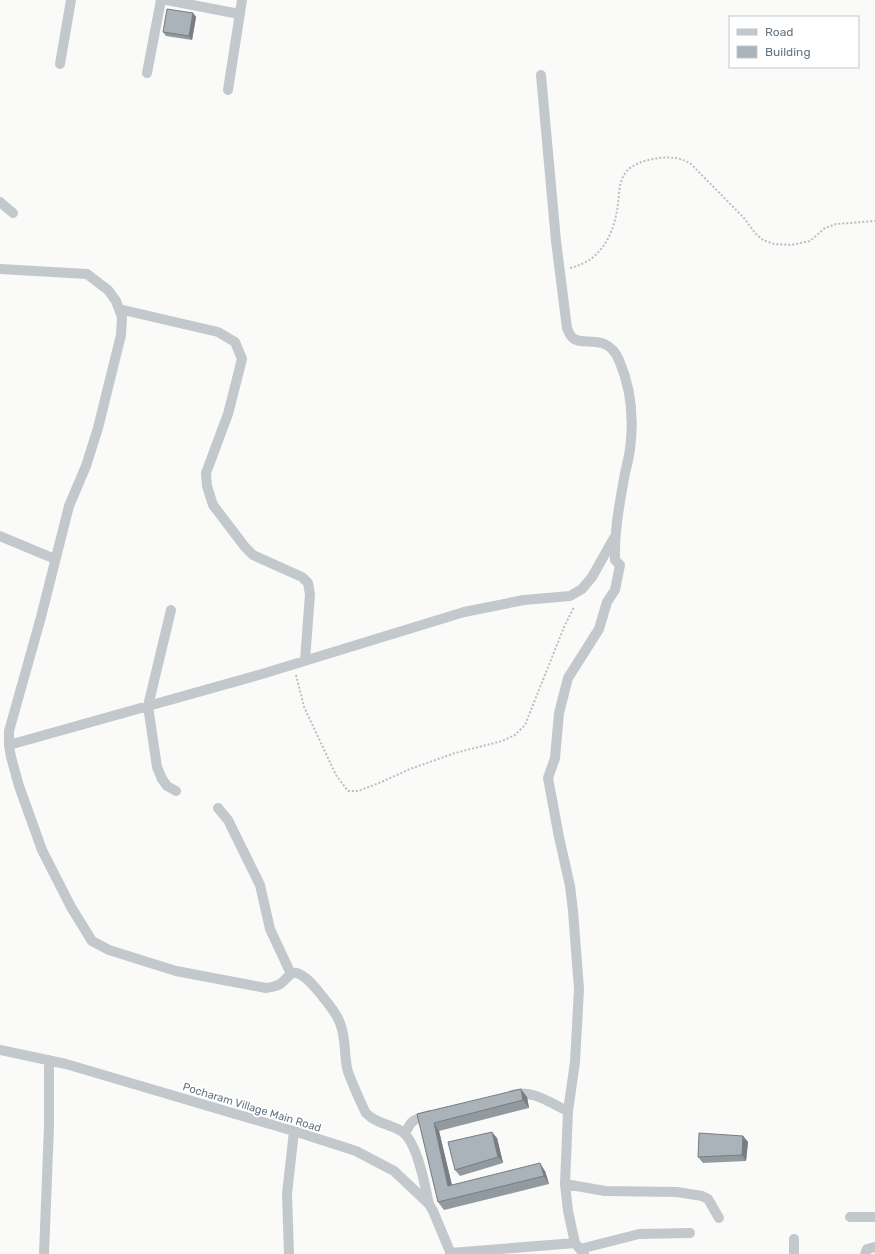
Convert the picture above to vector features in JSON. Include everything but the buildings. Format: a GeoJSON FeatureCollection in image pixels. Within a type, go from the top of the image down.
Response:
{"type":"FeatureCollection","features":[{"type":"Feature","properties":{"kind":"street"},"geometry":{"type":"LineString","coordinates":[[60,64],[71,0]]}},
{"type":"Feature","properties":{"kind":"street"},"geometry":{"type":"LineString","coordinates":[[147,72],[161,0]]}},
{"type":"Feature","properties":{"kind":"street"},"geometry":{"type":"LineString","coordinates":[[167,0],[239,14]]}},
{"type":"Feature","properties":{"kind":"street"},"geometry":{"type":"LineString","coordinates":[[228,90],[242,0]]}},
{"type":"Feature","properties":{"kind":"street"},"geometry":{"type":"LineString","coordinates":[[541,75],[550,184],[559,271],[567,328],[571,336],[576,340],[601,342],[608,346],[616,354],[624,371],[628,387],[631,420],[630,450],[614,537],[615,560],[620,565],[615,590],[607,602],[599,629],[568,678],[559,713],[555,758],[548,778],[570,886],[579,989],[575,1062],[568,1111],[565,1184],[568,1211],[580,1249]]}},
{"type":"Feature","properties":{"kind":"street"},"geometry":{"type":"LineString","coordinates":[[0,202],[13,213]]}},
{"type":"Feature","properties":{"kind":"street"},"geometry":{"type":"LineString","coordinates":[[0,269],[86,274],[108,290],[116,301],[122,316],[121,335],[108,387],[86,466],[69,506],[41,617],[9,731],[11,757],[19,786],[42,850],[71,906],[92,941],[109,950],[176,971],[266,988],[276,987],[282,984],[291,974],[298,973],[308,979],[331,1006],[340,1023],[346,1042],[347,1068],[366,1113],[375,1120],[402,1131],[409,1138],[415,1150],[429,1204]]}},
{"type":"Feature","properties":{"kind":"street"},"geometry":{"type":"LineString","coordinates":[[119,309],[218,332],[235,342],[242,359],[228,414],[206,473],[207,486],[213,505],[244,547],[253,554],[277,567],[302,577],[308,583],[310,594],[305,660]]}},
{"type":"Feature","properties":{"kind":"street"},"geometry":{"type":"LineString","coordinates":[[0,536],[55,559]]}},
{"type":"Feature","properties":{"kind":"street"},"geometry":{"type":"LineString","coordinates":[[9,744],[293,664],[464,612],[524,600],[570,596],[582,589],[592,577],[614,537]]}},
{"type":"Feature","properties":{"kind":"street"},"geometry":{"type":"LineString","coordinates":[[171,610],[148,706],[157,766],[162,779],[167,786],[176,791]]}},
{"type":"Feature","properties":{"kind":"street"},"geometry":{"type":"LineString","coordinates":[[218,808],[228,820],[260,884],[270,929],[291,974]]}},
{"type":"Feature","properties":{"kind":"street","name":"Pocharam Village Main Road"},"geometry":{"type":"LineString","coordinates":[[0,1050],[66,1064],[294,1131],[356,1152],[394,1171],[429,1204],[451,1254],[580,1249],[639,1234],[690,1233]]}},
{"type":"Feature","properties":{"kind":"street"},"geometry":{"type":"LineString","coordinates":[[44,1254],[49,1126],[49,1060]]}},
{"type":"Feature","properties":{"kind":"street"},"geometry":{"type":"LineString","coordinates":[[504,1097],[518,1093],[534,1095],[568,1111]]}},
{"type":"Feature","properties":{"kind":"street"},"geometry":{"type":"LineString","coordinates":[[405,1134],[409,1124],[415,1119],[439,1113]]}},
{"type":"Feature","properties":{"kind":"street"},"geometry":{"type":"LineString","coordinates":[[288,1254],[287,1194],[294,1131]]}},
{"type":"Feature","properties":{"kind":"street"},"geometry":{"type":"LineString","coordinates":[[565,1184],[605,1190],[677,1192],[702,1196],[708,1199],[719,1218]]}},
{"type":"Feature","properties":{"kind":"street"},"geometry":{"type":"LineString","coordinates":[[850,1217],[875,1217]]}},
{"type":"Feature","properties":{"kind":"street"},"geometry":{"type":"LineString","coordinates":[[794,1239],[794,1254]]}},
{"type":"Feature","properties":{"kind":"street"},"geometry":{"type":"LineString","coordinates":[[865,1254],[865,1251],[868,1248],[875,1247]]}},
{"type":"Feature","properties":{"kind":"path"},"geometry":{"type":"LineString","coordinates":[[559,271],[581,266],[598,253],[610,236],[616,217],[624,173],[636,164],[653,159],[682,159],[691,164],[763,240],[774,244],[791,245],[810,241],[825,228],[836,224],[875,221]]}},
{"type":"Feature","properties":{"kind":"path"},"geometry":{"type":"LineString","coordinates":[[293,664],[304,707],[336,776],[348,791],[358,791],[410,769],[455,753],[502,741],[515,735],[525,725],[564,627],[582,589]]}}]}
